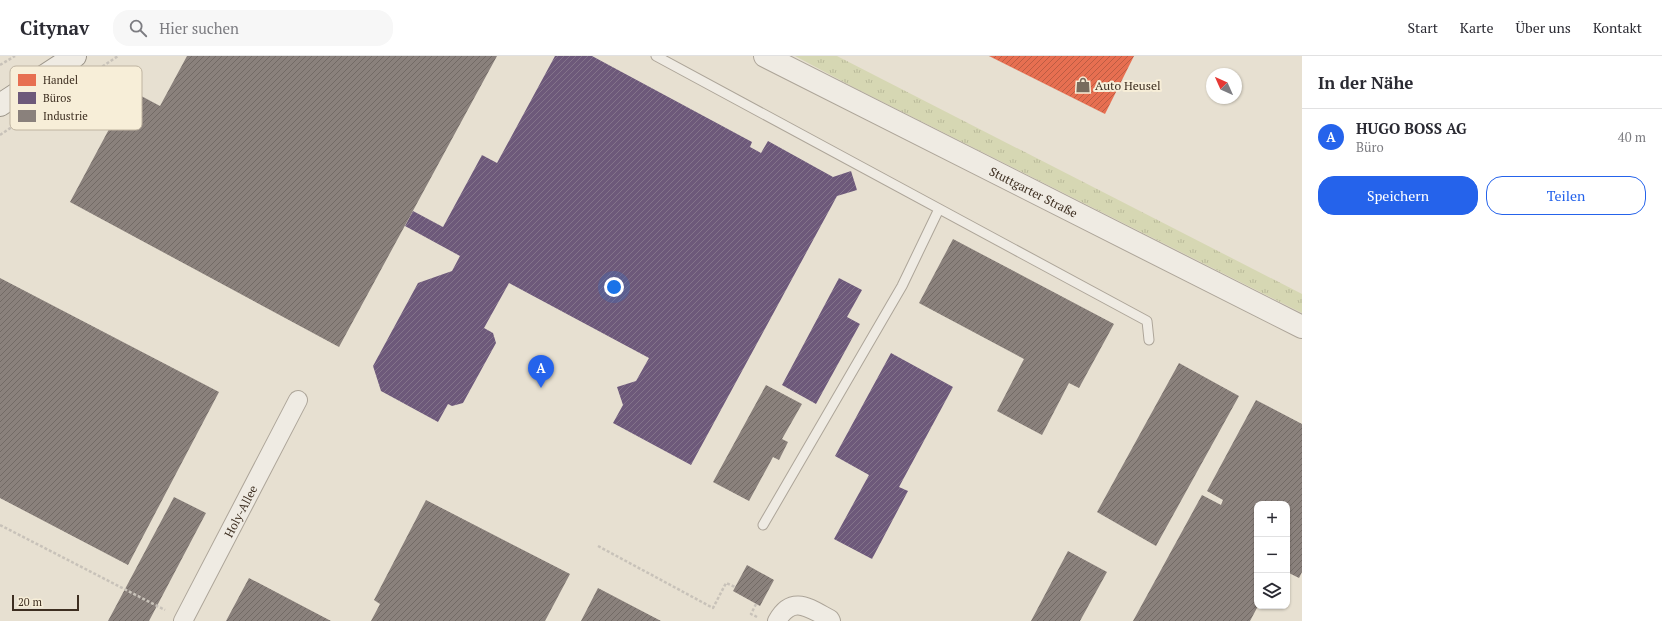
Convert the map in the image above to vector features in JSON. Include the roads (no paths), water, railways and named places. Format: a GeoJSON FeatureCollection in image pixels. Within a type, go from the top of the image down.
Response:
{"type":"FeatureCollection","features":[{"type":"Feature","properties":{"kind":"street"},"geometry":{"type":"LineString","coordinates":[[60,66],[76,56]]}},
{"type":"Feature","properties":{"kind":"street","name":"Stuttgarter Straße"},"geometry":{"type":"LineString","coordinates":[[765,56],[1302,327]]}},
{"type":"Feature","properties":{"kind":"street"},"geometry":{"type":"LineString","coordinates":[[0,105],[10,99]]}},
{"type":"Feature","properties":{"kind":"street","name":"Holy-Allee"},"geometry":{"type":"LineString","coordinates":[[183,620],[298,400]]}},
{"type":"Feature","properties":{"kind":"street"},"geometry":{"type":"LineString","coordinates":[[777,621],[783,611],[794,605],[806,606],[830,619],[831,621]]}},
{"type":"Feature","properties":{"kind":"lane"},"geometry":{"type":"LineString","coordinates":[[656,56],[1146,321],[1150,340]]}},
{"type":"Feature","properties":{"kind":"lane"},"geometry":{"type":"LineString","coordinates":[[763,525],[902,286],[939,209]]}},
{"type":"Feature","properties":{"kind":"place","name":"Auto Heusel"},"geometry":{"type":"Point","coordinates":[1083,85]}},
{"type":"Feature","properties":{"kind":"place","name":"HUGO BOSS AG"},"geometry":{"type":"Point","coordinates":[541,388]}}]}
